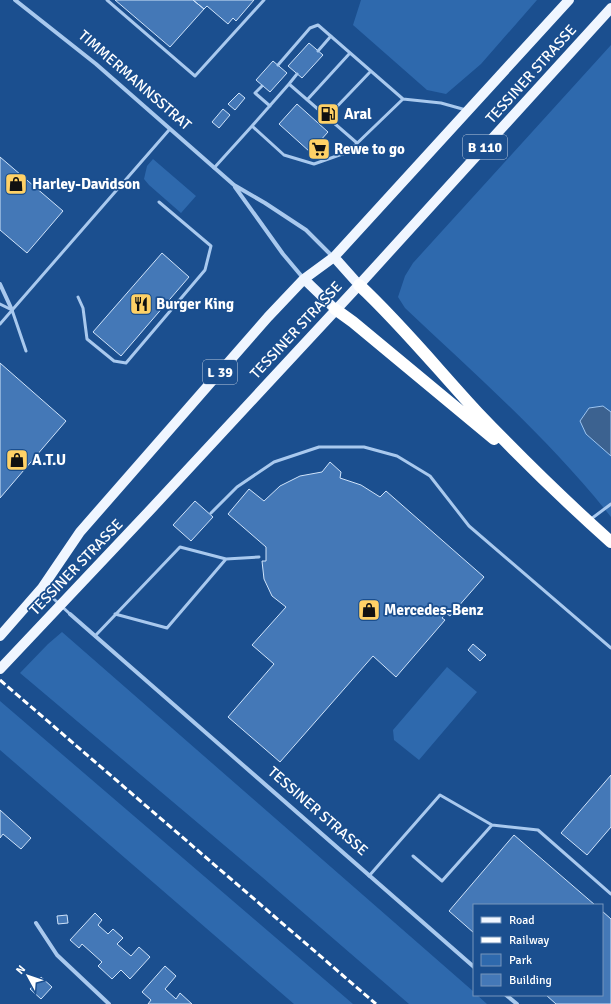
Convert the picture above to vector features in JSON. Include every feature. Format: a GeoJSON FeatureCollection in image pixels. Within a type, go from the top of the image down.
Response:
{"type":"FeatureCollection","features":[{"type":"Feature","properties":{"kind":"highway"},"geometry":{"type":"LineString","coordinates":[[359,284],[385,310],[479,414],[544,480],[611,542]]}},
{"type":"Feature","properties":{"kind":"highway"},"geometry":{"type":"LineString","coordinates":[[335,309],[353,322],[544,480]]}},
{"type":"Feature","properties":{"kind":"main road","name":"TESSINER STRASSE"},"geometry":{"type":"LineString","coordinates":[[0,636],[42,588],[80,532],[268,317],[304,280],[334,257],[569,0]]}},
{"type":"Feature","properties":{"kind":"main road","name":"TESSINER STRASSE"},"geometry":{"type":"LineString","coordinates":[[0,669],[153,507],[611,8]]}},
{"type":"Feature","properties":{"kind":"main road"},"geometry":{"type":"LineString","coordinates":[[334,257],[359,284]]}},
{"type":"Feature","properties":{"kind":"main road","name":"TIMMERMANNSSTRAT"},"geometry":{"type":"LineString","coordinates":[[304,280],[335,309]]}},
{"type":"Feature","properties":{"kind":"street","name":"TIMMERMANNSSTRAT"},"geometry":{"type":"LineString","coordinates":[[15,0],[96,64],[169,130],[234,185],[306,230],[334,257]]}},
{"type":"Feature","properties":{"kind":"street","name":"TIMMERMANNSSTRAT"},"geometry":{"type":"LineString","coordinates":[[234,185],[282,254],[304,280]]}},
{"type":"Feature","properties":{"kind":"street"},"geometry":{"type":"LineString","coordinates":[[0,284],[12,310]]}},
{"type":"Feature","properties":{"kind":"street","name":"TESSINER STRASSE"},"geometry":{"type":"LineString","coordinates":[[70,614],[473,966]]}},
{"type":"Feature","properties":{"kind":"street"},"geometry":{"type":"LineString","coordinates":[[36,923],[57,955],[110,1004]]}},
{"type":"Feature","properties":{"kind":"street"},"geometry":{"type":"LineString","coordinates":[[507,996],[517,1004]]}},
{"type":"Feature","properties":{"kind":"lane"},"geometry":{"type":"LineString","coordinates":[[107,0],[195,76],[264,0]]}},
{"type":"Feature","properties":{"kind":"lane"},"geometry":{"type":"LineString","coordinates":[[278,65],[310,28],[318,25],[402,99],[441,103],[467,111]]}},
{"type":"Feature","properties":{"kind":"lane"},"geometry":{"type":"LineString","coordinates":[[318,51],[331,36]]}},
{"type":"Feature","properties":{"kind":"lane"},"geometry":{"type":"LineString","coordinates":[[307,100],[350,53]]}},
{"type":"Feature","properties":{"kind":"lane"},"geometry":{"type":"LineString","coordinates":[[327,117],[371,71]]}},
{"type":"Feature","properties":{"kind":"lane"},"geometry":{"type":"LineString","coordinates":[[214,168],[297,74]]}},
{"type":"Feature","properties":{"kind":"lane"},"geometry":{"type":"LineString","coordinates":[[289,84],[357,143]]}},
{"type":"Feature","properties":{"kind":"lane"},"geometry":{"type":"LineString","coordinates":[[262,86],[255,93],[270,106]]}},
{"type":"Feature","properties":{"kind":"lane"},"geometry":{"type":"LineString","coordinates":[[252,126],[284,155],[314,164],[348,152],[402,99]]}},
{"type":"Feature","properties":{"kind":"lane"},"geometry":{"type":"LineString","coordinates":[[0,324],[169,130]]}},
{"type":"Feature","properties":{"kind":"lane"},"geometry":{"type":"LineString","coordinates":[[78,297],[82,308],[87,339],[114,361],[126,363],[205,270],[211,246],[159,202]]}},
{"type":"Feature","properties":{"kind":"lane"},"geometry":{"type":"LineString","coordinates":[[0,304],[12,310],[26,351]]}},
{"type":"Feature","properties":{"kind":"lane"},"geometry":{"type":"LineString","coordinates":[[211,513],[237,487],[274,462],[319,447],[364,447],[397,456],[430,476],[469,526],[611,648]]}},
{"type":"Feature","properties":{"kind":"lane"},"geometry":{"type":"LineString","coordinates":[[588,521],[611,504]]}},
{"type":"Feature","properties":{"kind":"lane"},"geometry":{"type":"LineString","coordinates":[[94,636],[180,547],[226,558],[259,557]]}},
{"type":"Feature","properties":{"kind":"lane"},"geometry":{"type":"LineString","coordinates":[[115,614],[167,628],[226,558]]}},
{"type":"Feature","properties":{"kind":"lane"},"geometry":{"type":"LineString","coordinates":[[42,588],[70,614]]}},
{"type":"Feature","properties":{"kind":"lane"},"geometry":{"type":"LineString","coordinates":[[369,876],[440,795],[492,825],[538,830],[611,894]]}},
{"type":"Feature","properties":{"kind":"lane"},"geometry":{"type":"LineString","coordinates":[[413,856],[442,881],[492,825]]}},
{"type":"Feature","properties":{"kind":"green space"},"geometry":{"type":"Polygon","coordinates":[[[361,0],[537,0],[481,64],[446,94],[427,90],[353,25],[361,0]]]}},
{"type":"Feature","properties":{"kind":"green space"},"geometry":{"type":"Polygon","coordinates":[[[611,45],[611,517],[588,489],[538,435],[405,308],[398,297],[405,276],[413,263],[611,45]]]}},
{"type":"Feature","properties":{"kind":"green space"},"geometry":{"type":"Polygon","coordinates":[[[153,159],[196,196],[181,213],[144,179],[147,166],[153,159]]]}},
{"type":"Feature","properties":{"kind":"green space"},"geometry":{"type":"Polygon","coordinates":[[[62,632],[473,991],[473,996],[478,996],[487,1004],[409,1004],[262,877],[20,673],[62,632]]]}},
{"type":"Feature","properties":{"kind":"green space"},"geometry":{"type":"Polygon","coordinates":[[[447,667],[477,692],[419,760],[394,740],[393,730],[447,667]]]}},
{"type":"Feature","properties":{"kind":"green space"},"geometry":{"type":"Polygon","coordinates":[[[0,701],[353,1004],[294,1004],[0,750],[0,701]]]}},
{"type":"Feature","properties":{"kind":"shaded area"},"geometry":{"type":"Polygon","coordinates":[[[603,406],[611,412],[611,456],[586,434],[580,421],[589,408],[603,406]]]}},
{"type":"Feature","properties":{"kind":"building"},"geometry":{"type":"Polygon","coordinates":[[[115,0],[193,0],[204,9],[170,47],[115,0]]]}},
{"type":"Feature","properties":{"kind":"building"},"geometry":{"type":"Polygon","coordinates":[[[193,0],[254,0],[236,21],[233,18],[228,24],[207,6],[204,9],[193,0]]]}},
{"type":"Feature","properties":{"kind":"building"},"geometry":{"type":"Polygon","coordinates":[[[309,43],[323,55],[302,78],[288,66],[309,43]]]}},
{"type":"Feature","properties":{"kind":"building"},"geometry":{"type":"Polygon","coordinates":[[[273,61],[287,73],[270,92],[256,80],[273,61]]]}},
{"type":"Feature","properties":{"kind":"building"},"geometry":{"type":"Polygon","coordinates":[[[239,93],[245,98],[235,110],[228,104],[239,93]]]}},
{"type":"Feature","properties":{"kind":"building"},"geometry":{"type":"Polygon","coordinates":[[[297,104],[328,132],[310,152],[279,124],[297,104]]]}},
{"type":"Feature","properties":{"kind":"building"},"geometry":{"type":"Polygon","coordinates":[[[223,109],[230,115],[219,128],[212,122],[223,109]]]}},
{"type":"Feature","properties":{"kind":"building","name":"Harley-Davidson"},"geometry":{"type":"Polygon","coordinates":[[[0,157],[63,211],[27,253],[0,230],[0,157]]]}},
{"type":"Feature","properties":{"kind":"building","name":"Burger King"},"geometry":{"type":"Polygon","coordinates":[[[162,253],[189,277],[121,356],[93,332],[162,253]]]}},
{"type":"Feature","properties":{"kind":"building","name":"A.T.U"},"geometry":{"type":"Polygon","coordinates":[[[0,363],[66,421],[0,498],[0,363]]]}},
{"type":"Feature","properties":{"kind":"building","name":"Mercedes-Benz"},"geometry":{"type":"Polygon","coordinates":[[[330,462],[341,472],[340,478],[361,485],[380,497],[386,491],[484,577],[450,616],[446,613],[442,618],[445,620],[396,677],[373,656],[280,762],[228,717],[274,664],[252,645],[286,607],[272,596],[264,579],[262,561],[266,561],[266,547],[228,514],[249,489],[264,501],[280,486],[300,476],[322,472],[330,462]]]}},
{"type":"Feature","properties":{"kind":"building"},"geometry":{"type":"Polygon","coordinates":[[[195,501],[213,517],[191,541],[173,525],[195,501]]]}},
{"type":"Feature","properties":{"kind":"building"},"geometry":{"type":"Polygon","coordinates":[[[473,644],[486,655],[480,661],[468,650],[473,644]]]}},
{"type":"Feature","properties":{"kind":"building"},"geometry":{"type":"Polygon","coordinates":[[[611,775],[611,827],[587,855],[561,833],[611,775]]]}},
{"type":"Feature","properties":{"kind":"building"},"geometry":{"type":"Polygon","coordinates":[[[0,810],[31,838],[21,849],[3,834],[0,838],[0,810]]]}},
{"type":"Feature","properties":{"kind":"building"},"geometry":{"type":"Polygon","coordinates":[[[514,835],[594,904],[473,904],[473,932],[449,911],[514,835]]]}},
{"type":"Feature","properties":{"kind":"building"},"geometry":{"type":"Polygon","coordinates":[[[603,912],[611,919],[611,1004],[556,1004],[547,996],[603,996],[603,912]]]}},
{"type":"Feature","properties":{"kind":"building"},"geometry":{"type":"Polygon","coordinates":[[[95,913],[102,920],[98,925],[108,934],[113,929],[123,938],[117,944],[131,956],[139,947],[150,957],[130,979],[121,970],[112,979],[98,966],[102,962],[82,944],[79,948],[70,940],[95,913]]]}},
{"type":"Feature","properties":{"kind":"building"},"geometry":{"type":"Polygon","coordinates":[[[67,915],[68,923],[58,924],[57,916],[67,915]]]}},
{"type":"Feature","properties":{"kind":"building"},"geometry":{"type":"Polygon","coordinates":[[[165,966],[176,976],[165,989],[176,999],[180,993],[192,1004],[148,1004],[151,1000],[142,992],[165,966]]]}},
{"type":"Feature","properties":{"kind":"building"},"geometry":{"type":"Polygon","coordinates":[[[41,977],[52,987],[41,999],[30,989],[41,977]]]}},
{"type":"Feature","properties":{"kind":"railway"},"geometry":{"type":"LineString","coordinates":[[0,680],[376,1004]]}},
{"type":"Feature","properties":{"kind":"place","name":"Aral"},"geometry":{"type":"Point","coordinates":[328,114]}},
{"type":"Feature","properties":{"kind":"place","name":"Rewe to go"},"geometry":{"type":"Point","coordinates":[319,149]}},
{"type":"Feature","properties":{"kind":"place","name":"Harley-Davidson"},"geometry":{"type":"Point","coordinates":[16,184]}},
{"type":"Feature","properties":{"kind":"place","name":"Burger King"},"geometry":{"type":"Point","coordinates":[141,304]}},
{"type":"Feature","properties":{"kind":"place","name":"A.T.U"},"geometry":{"type":"Point","coordinates":[17,460]}},
{"type":"Feature","properties":{"kind":"place","name":"Mercedes-Benz"},"geometry":{"type":"Point","coordinates":[369,610]}}]}
